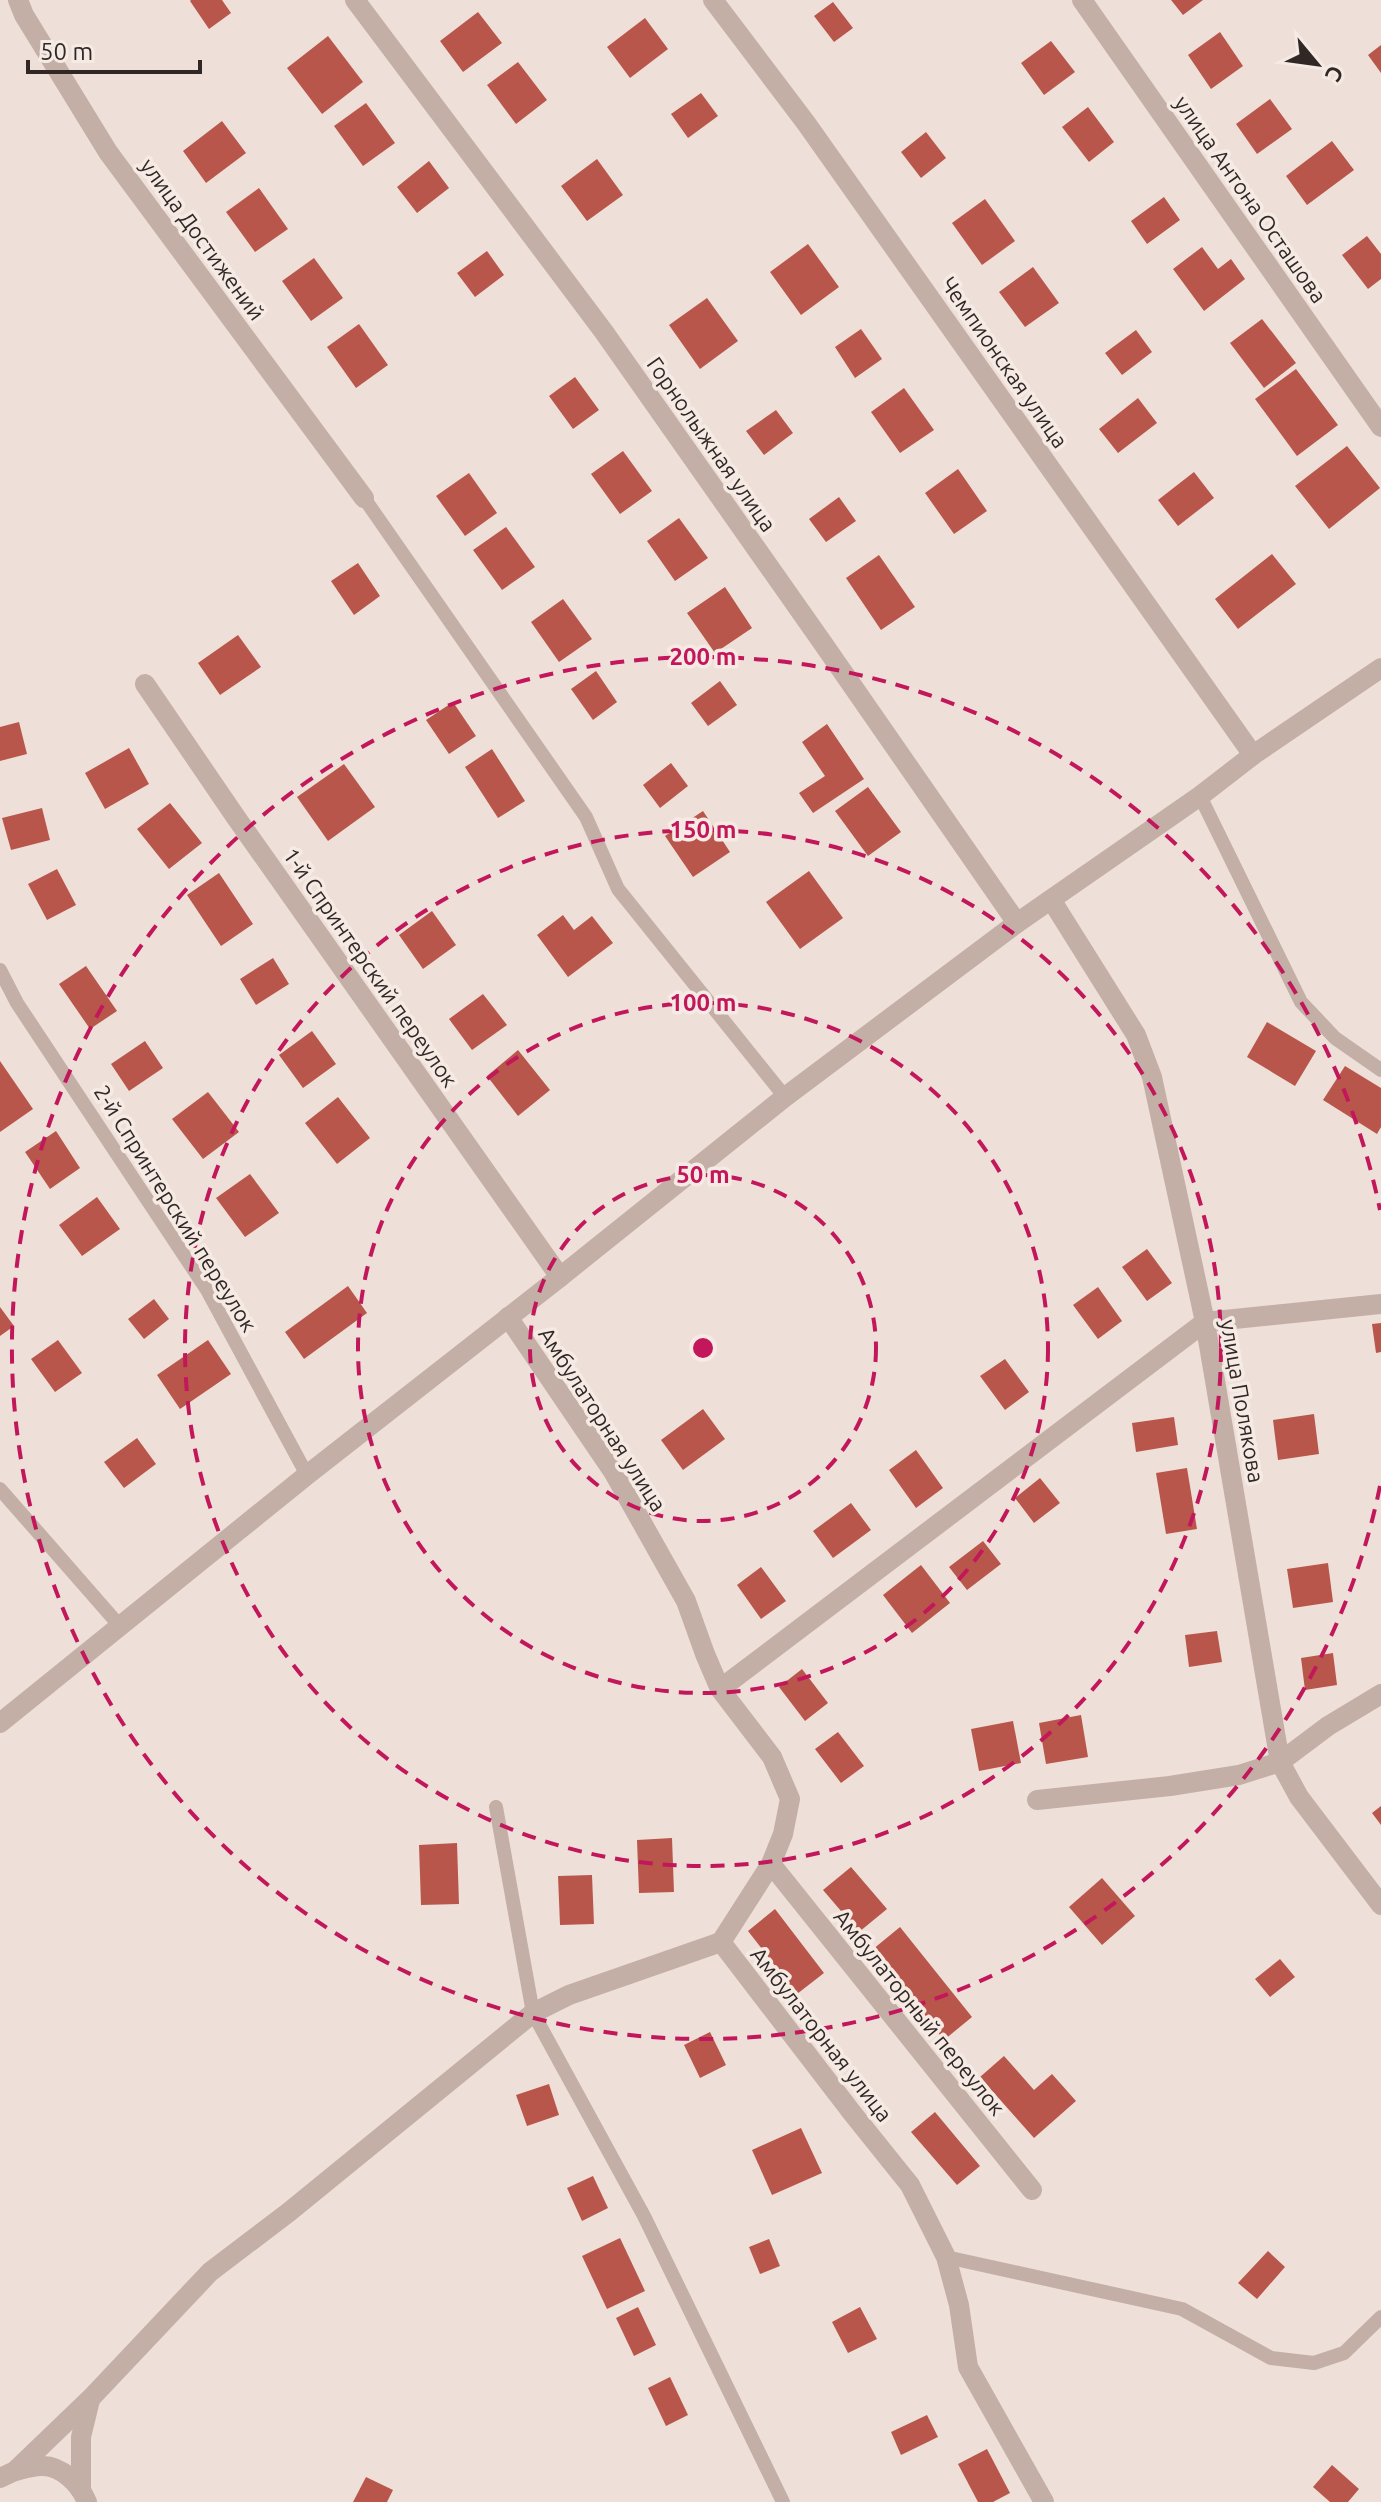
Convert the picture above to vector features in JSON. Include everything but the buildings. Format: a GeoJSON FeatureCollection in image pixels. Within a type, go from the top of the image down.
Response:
{"type":"FeatureCollection","features":[{"type":"Feature","properties":{"kind":"street","name":"улица Достижений"},"geometry":{"type":"LineString","coordinates":[[18,0],[24,15],[108,152],[364,498]]}},
{"type":"Feature","properties":{"kind":"street","name":"Горнолыжная улица"},"geometry":{"type":"LineString","coordinates":[[355,0],[604,332],[1017,923]]}},
{"type":"Feature","properties":{"kind":"street","name":"Чемпионская улица"},"geometry":{"type":"LineString","coordinates":[[713,0],[806,123],[1253,755]]}},
{"type":"Feature","properties":{"kind":"street","name":"улица Антона Осташова"},"geometry":{"type":"LineString","coordinates":[[1082,0],[1381,427]]}},
{"type":"Feature","properties":{"kind":"street"},"geometry":{"type":"LineString","coordinates":[[0,1723],[307,1475],[785,1097],[1017,923],[1381,668]]}},
{"type":"Feature","properties":{"kind":"street","name":"1-й Спринтерский переулок"},"geometry":{"type":"LineString","coordinates":[[145,684],[560,1277]]}},
{"type":"Feature","properties":{"kind":"street","name":"улица Полякова"},"geometry":{"type":"LineString","coordinates":[[1052,901],[1136,1035],[1152,1077],[1205,1322],[1280,1762],[1299,1797],[1381,1905]]}},
{"type":"Feature","properties":{"kind":"street"},"geometry":{"type":"LineString","coordinates":[[720,1689],[1205,1322],[1381,1304]]}},
{"type":"Feature","properties":{"kind":"street","name":"Амбулаторная улица"},"geometry":{"type":"LineString","coordinates":[[508,1317],[614,1473],[686,1601],[720,1689],[772,1757],[790,1799],[783,1834],[771,1864],[721,1942],[910,2185],[946,2257],[959,2305],[968,2367],[1044,2502]]}},
{"type":"Feature","properties":{"kind":"street"},"geometry":{"type":"LineString","coordinates":[[1037,1800],[1170,1786],[1239,1775],[1280,1762],[1328,1726],[1381,1694]]}},
{"type":"Feature","properties":{"kind":"street","name":"Амбулаторный переулок"},"geometry":{"type":"LineString","coordinates":[[771,1864],[1032,2190]]}},
{"type":"Feature","properties":{"kind":"street"},"geometry":{"type":"LineString","coordinates":[[7,2474],[91,2398],[210,2272],[289,2212],[533,2013],[569,1995],[721,1942]]}},
{"type":"Feature","properties":{"kind":"street"},"geometry":{"type":"LineString","coordinates":[[84,2494],[81,2437],[91,2398]]}},
{"type":"Feature","properties":{"kind":"street"},"geometry":{"type":"LineString","coordinates":[[7,2474],[42,2465],[56,2468],[84,2494]]}},
{"type":"Feature","properties":{"kind":"lane"},"geometry":{"type":"LineString","coordinates":[[364,498],[586,817],[618,889],[785,1097]]}},
{"type":"Feature","properties":{"kind":"lane"},"geometry":{"type":"LineString","coordinates":[[1200,796],[1301,1002],[1335,1038],[1381,1070]]}},
{"type":"Feature","properties":{"kind":"lane","name":"2-й Спринтерский переулок"},"geometry":{"type":"LineString","coordinates":[[0,970],[17,1003],[207,1290],[307,1475]]}},
{"type":"Feature","properties":{"kind":"lane"},"geometry":{"type":"LineString","coordinates":[[0,1489],[119,1625]]}},
{"type":"Feature","properties":{"kind":"lane"},"geometry":{"type":"LineString","coordinates":[[496,1807],[533,2013],[644,2216],[783,2502]]}},
{"type":"Feature","properties":{"kind":"lane"},"geometry":{"type":"LineString","coordinates":[[946,2257],[1182,2309],[1271,2358],[1314,2363],[1344,2353],[1381,2317]]}}]}
